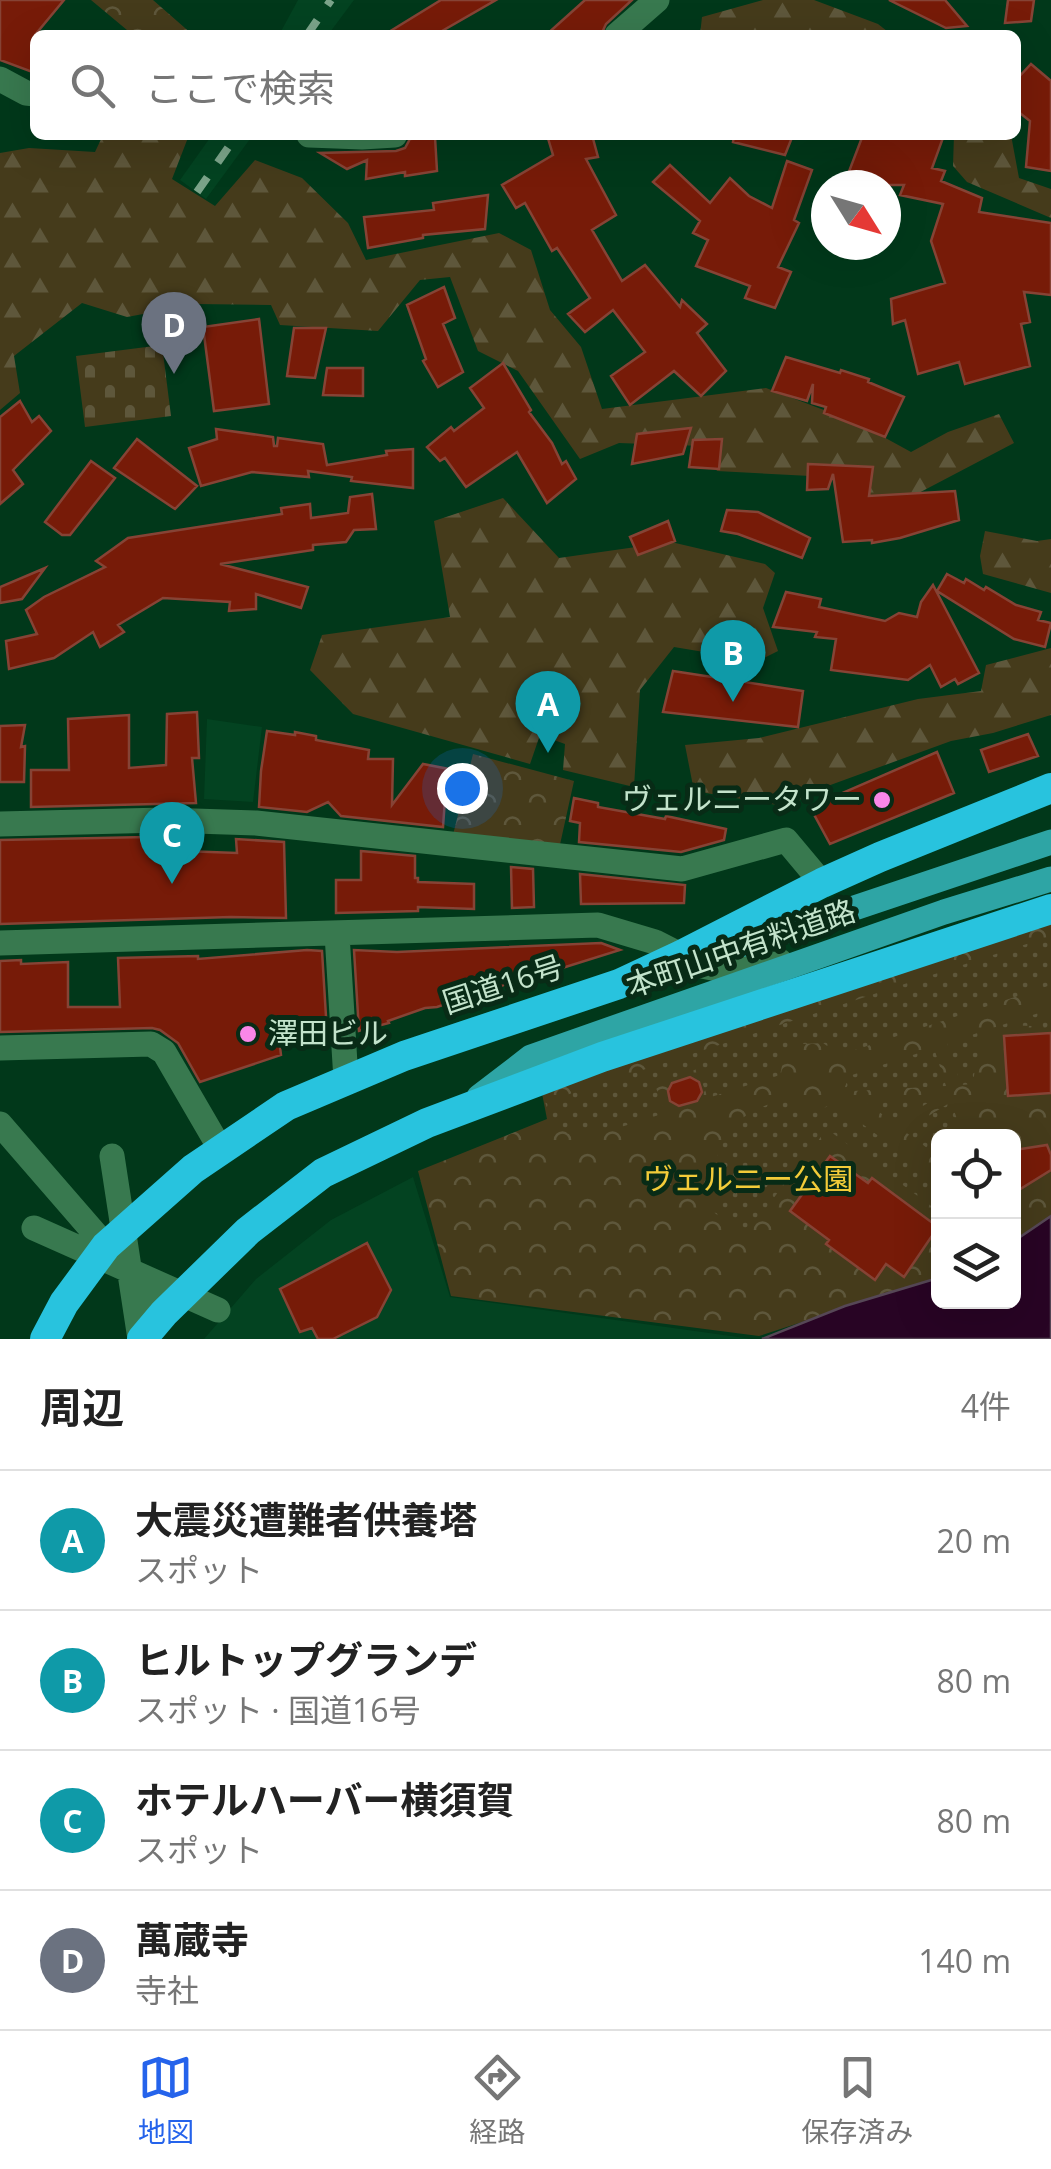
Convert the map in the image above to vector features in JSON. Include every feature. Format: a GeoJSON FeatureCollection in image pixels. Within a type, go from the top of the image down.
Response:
{"type":"FeatureCollection","features":[{"type":"Feature","properties":{"kind":"highway","name":"国道16号"},"geometry":{"type":"LineString","coordinates":[[45,1339],[64,1303],[106,1246],[193,1170],[286,1106],[404,1056],[618,984],[880,857],[1051,788]]}},
{"type":"Feature","properties":{"kind":"highway"},"geometry":{"type":"LineString","coordinates":[[141,1339],[248,1231],[324,1174],[426,1123],[602,1057],[1051,909]]}},
{"type":"Feature","properties":{"kind":"main road","name":"本町山中有料道路"},"geometry":{"type":"LineString","coordinates":[[681,956],[750,944],[1051,842]]}},
{"type":"Feature","properties":{"kind":"main road","name":"本町山中有料道路"},"geometry":{"type":"LineString","coordinates":[[466,1106],[532,1058],[944,912],[1051,879]]}},
{"type":"Feature","properties":{"kind":"street"},"geometry":{"type":"LineString","coordinates":[[623,30],[657,0]]}},
{"type":"Feature","properties":{"kind":"street"},"geometry":{"type":"LineString","coordinates":[[0,79],[30,93]]}},
{"type":"Feature","properties":{"kind":"street"},"geometry":{"type":"LineString","coordinates":[[0,106],[30,93]]}},
{"type":"Feature","properties":{"kind":"street"},"geometry":{"type":"LineString","coordinates":[[0,824],[164,820],[256,823],[682,869],[786,840],[822,884]]}},
{"type":"Feature","properties":{"kind":"street"},"geometry":{"type":"LineString","coordinates":[[0,942],[598,926],[655,942],[702,966],[722,970],[834,950]]}},
{"type":"Feature","properties":{"kind":"street"},"geometry":{"type":"LineString","coordinates":[[337,934],[346,1080]]}},
{"type":"Feature","properties":{"kind":"street"},"geometry":{"type":"LineString","coordinates":[[0,1048],[151,1044],[164,1052],[221,1150]]}},
{"type":"Feature","properties":{"kind":"street"},"geometry":{"type":"LineString","coordinates":[[0,1124],[164,1313]]}},
{"type":"Feature","properties":{"kind":"street"},"geometry":{"type":"LineString","coordinates":[[112,1156],[141,1339]]}},
{"type":"Feature","properties":{"kind":"street"},"geometry":{"type":"LineString","coordinates":[[34,1228],[218,1310]]}},
{"type":"Feature","properties":{"kind":"shaded area"},"geometry":{"type":"Polygon","coordinates":[[[298,0],[354,0],[332,30],[282,30],[298,0]]]}},
{"type":"Feature","properties":{"kind":"shaded area"},"geometry":{"type":"Polygon","coordinates":[[[208,140],[249,140],[206,199],[180,180],[208,140]]]}},
{"type":"Feature","properties":{"kind":"shaded area"},"geometry":{"type":"Polygon","coordinates":[[[207,719],[262,727],[253,802],[204,799],[207,719]]]}},
{"type":"Feature","properties":{"kind":"shaded area"},"geometry":{"type":"Polygon","coordinates":[[[413,1177],[450,1297],[752,1339],[204,1339],[256,1279],[331,1220],[413,1177]]]}},
{"type":"Feature","properties":{"kind":"shaded area"},"geometry":{"type":"Polygon","coordinates":[[[1051,1216],[1051,1339],[762,1339],[845,1306],[931,1280],[931,1309],[1021,1309],[1021,1236],[1051,1216]]]}},
{"type":"Feature","properties":{"kind":"green space"},"geometry":{"type":"Polygon","coordinates":[[[91,0],[153,0],[187,30],[127,30],[91,0]]]}},
{"type":"Feature","properties":{"kind":"green space"},"geometry":{"type":"Polygon","coordinates":[[[763,0],[814,0],[886,30],[701,30],[702,17],[763,0]]]}},
{"type":"Feature","properties":{"kind":"green space"},"geometry":{"type":"Polygon","coordinates":[[[101,140],[187,140],[172,179],[215,206],[255,160],[302,178],[348,223],[366,260],[499,233],[531,250],[550,310],[581,347],[602,409],[766,388],[858,423],[911,452],[948,432],[999,414],[1014,443],[892,507],[830,477],[717,471],[702,446],[619,443],[580,459],[518,371],[478,351],[450,277],[420,280],[378,331],[280,325],[271,305],[197,304],[127,317],[82,303],[14,356],[20,393],[0,410],[0,153],[29,148],[95,152],[101,140]]]}},
{"type":"Feature","properties":{"kind":"green space"},"geometry":{"type":"Polygon","coordinates":[[[954,140],[1012,140],[1019,178],[1051,189],[1051,218],[967,182],[953,166],[954,140]]]}},
{"type":"Feature","properties":{"kind":"green space"},"geometry":{"type":"Polygon","coordinates":[[[162,345],[171,416],[85,427],[76,356],[162,345]]]}},
{"type":"Feature","properties":{"kind":"green space"},"geometry":{"type":"Polygon","coordinates":[[[503,498],[559,558],[671,542],[765,564],[775,573],[763,608],[778,651],[758,661],[674,647],[640,690],[634,787],[563,770],[565,744],[540,735],[530,764],[353,714],[310,670],[322,635],[450,617],[434,521],[503,498]]]}},
{"type":"Feature","properties":{"kind":"green space"},"geometry":{"type":"Polygon","coordinates":[[[985,531],[1037,541],[1051,539],[1051,593],[983,574],[980,556],[985,531]]]}},
{"type":"Feature","properties":{"kind":"green space"},"geometry":{"type":"Polygon","coordinates":[[[1051,648],[1051,715],[951,741],[803,795],[795,808],[694,791],[685,745],[759,738],[918,699],[981,691],[986,665],[1051,648]]]}},
{"type":"Feature","properties":{"kind":"green space"},"geometry":{"type":"Polygon","coordinates":[[[473,754],[574,781],[559,849],[452,839],[473,754]]]}},
{"type":"Feature","properties":{"kind":"green space","name":"ヴェルニー公園"},"geometry":{"type":"Polygon","coordinates":[[[1051,923],[1051,1216],[1021,1236],[1021,1129],[931,1129],[931,1280],[759,1336],[451,1296],[418,1171],[547,1119],[541,1088],[1051,923]]]}},
{"type":"Feature","properties":{"kind":"green space"},"geometry":{"type":"Polygon","coordinates":[[[1051,936],[1051,985],[840,1055],[823,1043],[802,1044],[784,1057],[780,1075],[708,1098],[697,1069],[655,1085],[665,1113],[599,1134],[584,1128],[568,1134],[555,1119],[551,1120],[545,1102],[1051,936]]]}},
{"type":"Feature","properties":{"kind":"green space"},"geometry":{"type":"Polygon","coordinates":[[[1051,1009],[1051,1028],[1018,1026],[974,1037],[974,1052],[980,1053],[973,1084],[961,1085],[947,1043],[1051,1009]]]}},
{"type":"Feature","properties":{"kind":"green space"},"geometry":{"type":"Polygon","coordinates":[[[934,1048],[946,1086],[853,1091],[845,1087],[849,1076],[934,1048]]]}},
{"type":"Feature","properties":{"kind":"green space"},"geometry":{"type":"Polygon","coordinates":[[[786,1097],[809,1109],[834,1103],[931,1175],[931,1206],[827,1129],[745,1235],[712,1211],[720,1189],[717,1173],[721,1143],[736,1123],[786,1097]]]}},
{"type":"Feature","properties":{"kind":"green space"},"geometry":{"type":"Polygon","coordinates":[[[933,1100],[894,1123],[867,1103],[933,1100]]]}},
{"type":"Feature","properties":{"kind":"green space"},"geometry":{"type":"Polygon","coordinates":[[[951,1102],[961,1129],[931,1129],[931,1151],[904,1131],[951,1102]]]}},
{"type":"Feature","properties":{"kind":"building"},"geometry":{"type":"Polygon","coordinates":[[[0,0],[64,0],[39,30],[30,30],[30,71],[0,60],[0,0]]]}},
{"type":"Feature","properties":{"kind":"building"},"geometry":{"type":"Polygon","coordinates":[[[441,0],[496,0],[444,30],[392,30],[441,0]]]}},
{"type":"Feature","properties":{"kind":"building"},"geometry":{"type":"Polygon","coordinates":[[[585,0],[632,0],[603,30],[552,30],[585,0]]]}},
{"type":"Feature","properties":{"kind":"building"},"geometry":{"type":"Polygon","coordinates":[[[889,0],[945,0],[967,26],[946,28],[889,0]]]}},
{"type":"Feature","properties":{"kind":"building"},"geometry":{"type":"Polygon","coordinates":[[[1008,0],[1034,0],[1031,21],[1005,23],[1008,0]]]}},
{"type":"Feature","properties":{"kind":"building"},"geometry":{"type":"Polygon","coordinates":[[[1031,64],[1051,81],[1051,171],[1026,167],[1030,121],[1021,114],[1021,75],[1031,64]]]}},
{"type":"Feature","properties":{"kind":"building"},"geometry":{"type":"Polygon","coordinates":[[[409,140],[435,140],[437,171],[366,179],[367,160],[347,169],[320,153],[396,151],[405,148],[409,140]]]}},
{"type":"Feature","properties":{"kind":"building"},"geometry":{"type":"Polygon","coordinates":[[[548,140],[593,140],[598,157],[586,159],[616,215],[592,230],[622,281],[645,265],[680,307],[682,300],[707,324],[697,333],[726,371],[701,396],[674,371],[630,405],[611,376],[645,352],[613,310],[585,332],[568,314],[590,298],[557,248],[552,251],[525,203],[516,208],[502,185],[553,155],[548,140]]]}},
{"type":"Feature","properties":{"kind":"building"},"geometry":{"type":"Polygon","coordinates":[[[733,140],[791,140],[785,155],[733,140]]]}},
{"type":"Feature","properties":{"kind":"building"},"geometry":{"type":"Polygon","coordinates":[[[861,140],[942,140],[932,168],[945,171],[941,181],[982,198],[979,212],[1051,223],[1051,295],[1024,292],[1030,322],[1021,324],[1030,366],[965,384],[959,362],[918,374],[905,320],[893,324],[891,299],[945,283],[931,241],[943,204],[901,195],[901,170],[850,170],[861,140]]]}},
{"type":"Feature","properties":{"kind":"building"},"geometry":{"type":"Polygon","coordinates":[[[787,161],[812,170],[794,220],[799,223],[778,267],[791,272],[775,308],[745,298],[750,286],[696,266],[708,240],[693,233],[700,221],[653,182],[670,165],[710,203],[730,178],[749,196],[772,208],[787,161]]]}},
{"type":"Feature","properties":{"kind":"building"},"geometry":{"type":"Polygon","coordinates":[[[488,195],[485,229],[423,235],[368,248],[364,217],[434,210],[433,203],[488,195]]]}},
{"type":"Feature","properties":{"kind":"building"},"geometry":{"type":"Polygon","coordinates":[[[444,287],[455,318],[443,324],[463,372],[438,387],[423,361],[426,359],[407,305],[444,287]]]}},
{"type":"Feature","properties":{"kind":"building"},"geometry":{"type":"Polygon","coordinates":[[[259,319],[269,404],[214,411],[203,327],[259,319]]]}},
{"type":"Feature","properties":{"kind":"building"},"geometry":{"type":"Polygon","coordinates":[[[294,328],[326,328],[315,378],[287,376],[294,328]]]}},
{"type":"Feature","properties":{"kind":"building"},"geometry":{"type":"Polygon","coordinates":[[[786,357],[869,379],[868,382],[904,397],[885,437],[824,413],[826,407],[812,403],[813,384],[807,401],[772,391],[786,357]]]}},
{"type":"Feature","properties":{"kind":"building"},"geometry":{"type":"Polygon","coordinates":[[[503,363],[529,412],[576,479],[547,503],[517,452],[466,487],[445,458],[440,461],[427,447],[484,408],[470,388],[503,363]]]}},
{"type":"Feature","properties":{"kind":"building"},"geometry":{"type":"Polygon","coordinates":[[[327,368],[363,368],[363,396],[323,395],[327,368]]]}},
{"type":"Feature","properties":{"kind":"building"},"geometry":{"type":"Polygon","coordinates":[[[20,401],[32,422],[39,416],[51,431],[13,470],[23,484],[0,504],[0,417],[20,401]]]}},
{"type":"Feature","properties":{"kind":"building"},"geometry":{"type":"Polygon","coordinates":[[[691,428],[683,454],[632,464],[637,434],[691,428]]]}},
{"type":"Feature","properties":{"kind":"building"},"geometry":{"type":"Polygon","coordinates":[[[216,429],[273,437],[274,446],[278,438],[323,444],[327,465],[413,449],[413,488],[308,471],[309,477],[252,472],[201,486],[189,448],[217,439],[216,429]]]}},
{"type":"Feature","properties":{"kind":"building"},"geometry":{"type":"Polygon","coordinates":[[[137,439],[197,486],[175,509],[114,468],[137,439]]]}},
{"type":"Feature","properties":{"kind":"building"},"geometry":{"type":"Polygon","coordinates":[[[722,439],[719,469],[689,467],[693,440],[722,439]]]}},
{"type":"Feature","properties":{"kind":"building"},"geometry":{"type":"Polygon","coordinates":[[[91,461],[115,478],[70,535],[62,535],[45,522],[91,461]]]}},
{"type":"Feature","properties":{"kind":"building"},"geometry":{"type":"Polygon","coordinates":[[[808,464],[873,467],[869,496],[955,491],[959,520],[900,538],[872,543],[843,542],[833,474],[828,489],[807,490],[808,464]]]}},
{"type":"Feature","properties":{"kind":"building"},"geometry":{"type":"Polygon","coordinates":[[[372,494],[376,529],[354,530],[346,542],[313,545],[313,550],[220,564],[308,587],[301,608],[256,594],[256,609],[229,611],[230,602],[163,598],[118,625],[124,632],[100,647],[93,632],[54,658],[9,669],[6,641],[37,634],[26,610],[105,567],[96,561],[128,538],[282,514],[281,508],[310,504],[311,518],[348,513],[350,497],[372,494]]]}},
{"type":"Feature","properties":{"kind":"building"},"geometry":{"type":"Polygon","coordinates":[[[727,510],[758,512],[810,538],[802,558],[721,531],[727,510]]]}},
{"type":"Feature","properties":{"kind":"building"},"geometry":{"type":"Polygon","coordinates":[[[668,521],[675,541],[638,555],[630,537],[668,521]]]}},
{"type":"Feature","properties":{"kind":"building"},"geometry":{"type":"Polygon","coordinates":[[[45,568],[22,599],[0,603],[0,587],[45,568]]]}},
{"type":"Feature","properties":{"kind":"building"},"geometry":{"type":"Polygon","coordinates":[[[947,574],[1041,612],[1038,620],[1051,623],[1045,647],[1014,639],[937,591],[947,574]]]}},
{"type":"Feature","properties":{"kind":"building"},"geometry":{"type":"Polygon","coordinates":[[[933,585],[979,673],[958,684],[955,679],[941,687],[930,665],[908,680],[831,670],[836,639],[815,637],[817,632],[773,627],[786,592],[821,599],[819,607],[885,621],[899,613],[917,617],[921,602],[933,585]]]}},
{"type":"Feature","properties":{"kind":"building"},"geometry":{"type":"Polygon","coordinates":[[[673,671],[803,691],[798,727],[663,712],[673,671]]]}},
{"type":"Feature","properties":{"kind":"building"},"geometry":{"type":"Polygon","coordinates":[[[197,712],[199,758],[192,758],[196,803],[31,807],[31,770],[69,770],[68,719],[129,715],[129,768],[166,765],[167,714],[197,712]]]}},
{"type":"Feature","properties":{"kind":"building"},"geometry":{"type":"Polygon","coordinates":[[[25,725],[21,747],[25,746],[24,782],[0,782],[0,726],[25,725]]]}},
{"type":"Feature","properties":{"kind":"building"},"geometry":{"type":"Polygon","coordinates":[[[267,731],[316,736],[316,740],[369,750],[368,759],[393,759],[392,805],[423,764],[454,770],[445,799],[443,827],[341,816],[328,802],[307,812],[259,807],[267,731]]]}},
{"type":"Feature","properties":{"kind":"building"},"geometry":{"type":"Polygon","coordinates":[[[1028,734],[1038,756],[989,772],[981,750],[1028,734]]]}},
{"type":"Feature","properties":{"kind":"building","name":"ヴェルニータワー"},"geometry":{"type":"Polygon","coordinates":[[[937,752],[954,793],[830,844],[810,807],[937,752]]]}},
{"type":"Feature","properties":{"kind":"building"},"geometry":{"type":"Polygon","coordinates":[[[574,798],[598,803],[598,807],[726,829],[724,840],[681,852],[579,842],[580,823],[570,821],[574,798]]]}},
{"type":"Feature","properties":{"kind":"building"},"geometry":{"type":"Polygon","coordinates":[[[146,837],[144,847],[182,843],[183,851],[237,853],[236,839],[284,842],[286,918],[0,924],[0,840],[146,837]]]}},
{"type":"Feature","properties":{"kind":"building"},"geometry":{"type":"Polygon","coordinates":[[[361,851],[415,856],[418,882],[474,884],[474,909],[418,907],[418,911],[336,913],[336,880],[361,880],[361,851]]]}},
{"type":"Feature","properties":{"kind":"building"},"geometry":{"type":"Polygon","coordinates":[[[511,867],[533,869],[534,907],[512,908],[511,867]]]}},
{"type":"Feature","properties":{"kind":"building"},"geometry":{"type":"Polygon","coordinates":[[[580,874],[685,885],[684,903],[581,904],[580,874]]]}},
{"type":"Feature","properties":{"kind":"building"},"geometry":{"type":"Polygon","coordinates":[[[601,943],[620,950],[514,979],[500,987],[359,1031],[354,950],[397,952],[601,943]]]}},
{"type":"Feature","properties":{"kind":"building"},"geometry":{"type":"Polygon","coordinates":[[[322,951],[327,1033],[280,1047],[281,1055],[200,1082],[178,1043],[152,1028],[0,1032],[0,961],[68,962],[68,1007],[120,1007],[118,958],[198,959],[322,951]]]}},
{"type":"Feature","properties":{"kind":"building"},"geometry":{"type":"Polygon","coordinates":[[[1051,1033],[1051,1093],[1008,1096],[1004,1036],[1051,1033]]]}},
{"type":"Feature","properties":{"kind":"building"},"geometry":{"type":"Polygon","coordinates":[[[690,1077],[699,1082],[702,1092],[697,1101],[679,1106],[670,1101],[668,1091],[672,1083],[690,1077]]]}},
{"type":"Feature","properties":{"kind":"building"},"geometry":{"type":"Polygon","coordinates":[[[1047,1145],[1051,1170],[1021,1189],[1021,1149],[1047,1145]]]}},
{"type":"Feature","properties":{"kind":"building"},"geometry":{"type":"Polygon","coordinates":[[[830,1156],[868,1183],[872,1178],[931,1222],[931,1237],[904,1277],[886,1264],[875,1280],[790,1211],[830,1156]]]}},
{"type":"Feature","properties":{"kind":"building"},"geometry":{"type":"Polygon","coordinates":[[[367,1243],[391,1290],[377,1317],[333,1339],[318,1339],[312,1328],[300,1332],[280,1289],[367,1243]]]}},
{"type":"Feature","properties":{"kind":"railway"},"geometry":{"type":"LineString","coordinates":[[310,30],[331,0]]}},
{"type":"Feature","properties":{"kind":"railway"},"geometry":{"type":"LineString","coordinates":[[197,192],[233,140]]}},
{"type":"Feature","properties":{"kind":"place","name":"萬蔵寺"},"geometry":{"type":"Point","coordinates":[174,374]}},
{"type":"Feature","properties":{"kind":"place","name":"ヒルトップグランデ"},"geometry":{"type":"Point","coordinates":[733,702]}},
{"type":"Feature","properties":{"kind":"place","name":"大震災遭難者供養塔"},"geometry":{"type":"Point","coordinates":[548,753]}},
{"type":"Feature","properties":{"kind":"place","name":"ヴェルニータワー"},"geometry":{"type":"Point","coordinates":[882,800]}},
{"type":"Feature","properties":{"kind":"place","name":"ホテルハーバー横須賀"},"geometry":{"type":"Point","coordinates":[172,884]}},
{"type":"Feature","properties":{"kind":"place","name":"澤田ビル"},"geometry":{"type":"Point","coordinates":[248,1034]}}]}
